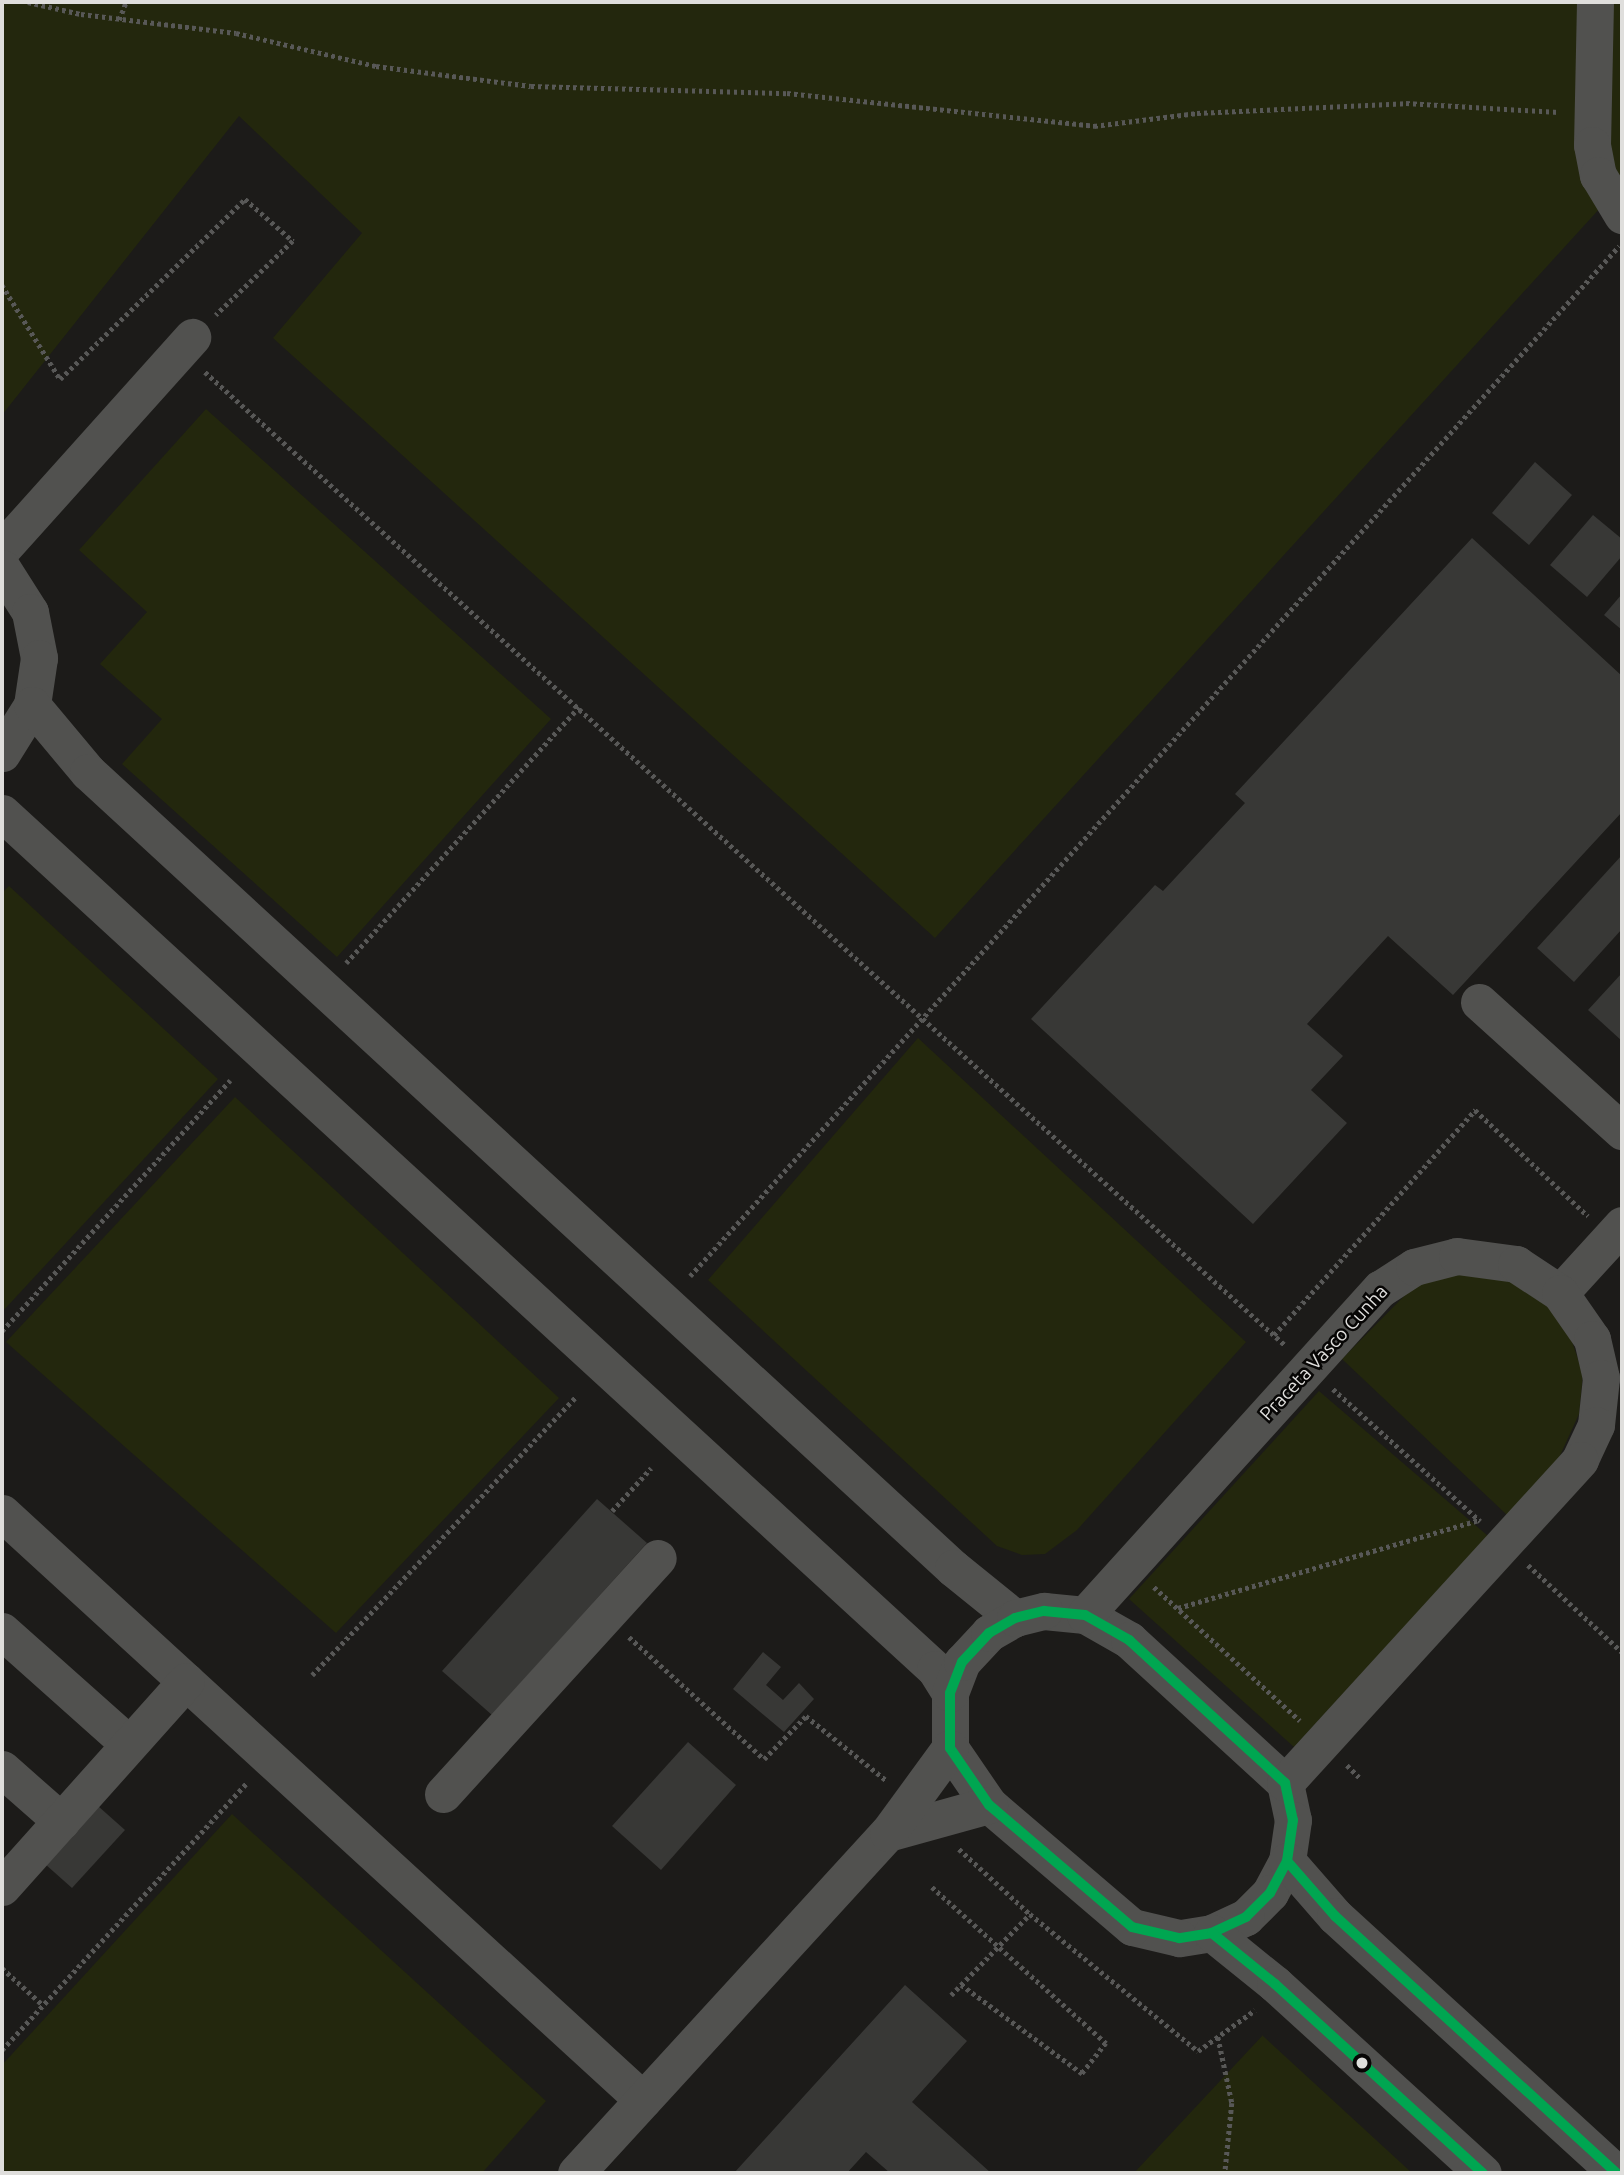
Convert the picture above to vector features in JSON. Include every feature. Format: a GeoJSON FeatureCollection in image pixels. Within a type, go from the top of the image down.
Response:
{"type":"FeatureCollection","features":[{"type":"Feature","properties":{"kind":"street"},"geometry":{"type":"LineString","coordinates":[[1595,2],[1591,114],[1598,175],[1622,215]]}},
{"type":"Feature","properties":{"kind":"street"},"geometry":{"type":"LineString","coordinates":[[2,549],[186,343]]}},
{"type":"Feature","properties":{"kind":"street"},"geometry":{"type":"LineString","coordinates":[[2,568],[30,612],[39,658],[32,705],[2,753]]}},
{"type":"Feature","properties":{"kind":"street"},"geometry":{"type":"LineString","coordinates":[[32,705],[88,772],[953,1568],[1015,1618]]}},
{"type":"Feature","properties":{"kind":"street"},"geometry":{"type":"LineString","coordinates":[[2,813],[905,1641],[935,1669],[950,1693]]}},
{"type":"Feature","properties":{"kind":"street"},"geometry":{"type":"LineString","coordinates":[[1479,1002],[1622,1131]]}},
{"type":"Feature","properties":{"kind":"street"},"geometry":{"type":"LineString","coordinates":[[1560,1293],[1617,1231]]}},
{"type":"Feature","properties":{"kind":"street","name":"Praceta Vasco Cunha"},"geometry":{"type":"LineString","coordinates":[[1085,1615],[1380,1289],[1414,1267],[1457,1256],[1516,1265],[1560,1293],[1592,1339],[1601,1378],[1596,1425],[1580,1460],[1492,1532],[1285,1783]]}},
{"type":"Feature","properties":{"kind":"street"},"geometry":{"type":"LineString","coordinates":[[2,1513],[643,2100]]}},
{"type":"Feature","properties":{"kind":"street"},"geometry":{"type":"LineString","coordinates":[[443,1794],[658,1558]]}},
{"type":"Feature","properties":{"kind":"street"},"geometry":{"type":"LineString","coordinates":[[921,1811],[950,1748],[950,1693],[962,1662],[989,1633],[1015,1618],[1044,1611],[1085,1615],[1129,1640],[1285,1783],[1293,1820],[1287,1861],[1270,1894],[1246,1917],[1212,1933],[1179,1938],[1132,1927],[989,1805],[950,1748]]}},
{"type":"Feature","properties":{"kind":"street"},"geometry":{"type":"LineString","coordinates":[[2,1631],[130,1744]]}},
{"type":"Feature","properties":{"kind":"street"},"geometry":{"type":"LineString","coordinates":[[2,1887],[186,1681]]}},
{"type":"Feature","properties":{"kind":"street"},"geometry":{"type":"LineString","coordinates":[[2,1769],[61,1821]]}},
{"type":"Feature","properties":{"kind":"street"},"geometry":{"type":"LineString","coordinates":[[576,2173],[888,1833],[921,1811],[989,1805]]}},
{"type":"Feature","properties":{"kind":"street"},"geometry":{"type":"LineString","coordinates":[[1287,1861],[1335,1916],[1616,2173]]}},
{"type":"Feature","properties":{"kind":"street"},"geometry":{"type":"LineString","coordinates":[[1212,1933],[1275,1984],[1483,2173]]}},
{"type":"Feature","properties":{"kind":"path"},"geometry":{"type":"LineString","coordinates":[[27,2],[119,20],[236,33],[376,66],[531,86],[787,93],[1094,126],[1197,113],[1406,103],[1591,114]]}},
{"type":"Feature","properties":{"kind":"path"},"geometry":{"type":"LineString","coordinates":[[119,20],[126,2]]}},
{"type":"Feature","properties":{"kind":"path"},"geometry":{"type":"LineString","coordinates":[[2,285],[60,379],[245,199],[293,241],[186,343],[579,707],[1622,1652]]}},
{"type":"Feature","properties":{"kind":"path"},"geometry":{"type":"LineString","coordinates":[[690,1276],[1622,243]]}},
{"type":"Feature","properties":{"kind":"path"},"geometry":{"type":"LineString","coordinates":[[323,988],[579,707]]}},
{"type":"Feature","properties":{"kind":"path"},"geometry":{"type":"LineString","coordinates":[[2,1331],[230,1080]]}},
{"type":"Feature","properties":{"kind":"path"},"geometry":{"type":"LineString","coordinates":[[1273,1335],[1475,1110],[1617,1231]]}},
{"type":"Feature","properties":{"kind":"path"},"geometry":{"type":"LineString","coordinates":[[312,1675],[575,1398]]}},
{"type":"Feature","properties":{"kind":"path"},"geometry":{"type":"LineString","coordinates":[[612,1511],[651,1468]]}},
{"type":"Feature","properties":{"kind":"path"},"geometry":{"type":"LineString","coordinates":[[1177,1608],[1492,1532]]}},
{"type":"Feature","properties":{"kind":"path"},"geometry":{"type":"LineString","coordinates":[[1129,1564],[1361,1779]]}},
{"type":"Feature","properties":{"kind":"path"},"geometry":{"type":"LineString","coordinates":[[605,1615],[764,1759],[806,1716],[921,1811],[1030,1914],[1198,2051],[1257,2008],[1267,2017]]}},
{"type":"Feature","properties":{"kind":"path"},"geometry":{"type":"LineString","coordinates":[[2,2050],[270,1758]]}},
{"type":"Feature","properties":{"kind":"path"},"geometry":{"type":"LineString","coordinates":[[932,1887],[1106,2043],[1082,2074],[961,1985]]}},
{"type":"Feature","properties":{"kind":"path"},"geometry":{"type":"LineString","coordinates":[[951,1995],[1030,1914]]}},
{"type":"Feature","properties":{"kind":"path"},"geometry":{"type":"LineString","coordinates":[[2,1968],[43,2005]]}},
{"type":"Feature","properties":{"kind":"path"},"geometry":{"type":"LineString","coordinates":[[1218,2037],[1232,2103],[1225,2173]]}},
{"type":"Feature","properties":{"kind":"green space"},"geometry":{"type":"Polygon","coordinates":[[[2,2],[1622,2],[1622,184],[935,938],[273,338],[362,233],[239,116],[2,415],[2,2]]]}},
{"type":"Feature","properties":{"kind":"green space"},"geometry":{"type":"Polygon","coordinates":[[[206,409],[551,719],[337,957],[122,764],[162,719],[100,664],[147,612],[79,550],[206,409]]]}},
{"type":"Feature","properties":{"kind":"green space"},"geometry":{"type":"Polygon","coordinates":[[[9,886],[218,1079],[2,1312],[2,893],[9,886]]]}},
{"type":"Feature","properties":{"kind":"green space"},"geometry":{"type":"Polygon","coordinates":[[[918,1038],[1246,1342],[1077,1530],[1045,1554],[1022,1555],[997,1546],[708,1280],[918,1038]]]}},
{"type":"Feature","properties":{"kind":"green space"},"geometry":{"type":"Polygon","coordinates":[[[235,1097],[559,1398],[336,1633],[6,1342],[235,1097]]]}},
{"type":"Feature","properties":{"kind":"green space"},"geometry":{"type":"Polygon","coordinates":[[[1456,1271],[1529,1284],[1563,1315],[1583,1374],[1579,1414],[1558,1460],[1507,1515],[1342,1359],[1415,1285],[1456,1271]]]}},
{"type":"Feature","properties":{"kind":"green space"},"geometry":{"type":"Polygon","coordinates":[[[1319,1391],[1488,1536],[1294,1747],[1129,1599],[1319,1391]]]}},
{"type":"Feature","properties":{"kind":"green space"},"geometry":{"type":"Polygon","coordinates":[[[232,1814],[546,2101],[482,2173],[2,2173],[2,2065],[232,1814]]]}},
{"type":"Feature","properties":{"kind":"green space"},"geometry":{"type":"Polygon","coordinates":[[[1263,2036],[1412,2173],[1134,2173],[1263,2036]]]}},
{"type":"Feature","properties":{"kind":"building"},"geometry":{"type":"Polygon","coordinates":[[[1535,462],[1572,495],[1529,545],[1492,513],[1535,462]]]}},
{"type":"Feature","properties":{"kind":"building"},"geometry":{"type":"Polygon","coordinates":[[[1593,515],[1622,539],[1622,556],[1587,597],[1550,565],[1593,515]]]}},
{"type":"Feature","properties":{"kind":"building"},"geometry":{"type":"Polygon","coordinates":[[[1472,538],[1622,676],[1622,812],[1453,995],[1388,936],[1307,1024],[1343,1056],[1311,1090],[1347,1123],[1253,1224],[1031,1019],[1155,885],[1163,891],[1245,803],[1235,794],[1472,538]]]}},
{"type":"Feature","properties":{"kind":"building"},"geometry":{"type":"Polygon","coordinates":[[[1622,594],[1622,630],[1604,615],[1622,594]]]}},
{"type":"Feature","properties":{"kind":"building"},"geometry":{"type":"Polygon","coordinates":[[[1622,855],[1622,929],[1574,982],[1537,948],[1622,855]]]}},
{"type":"Feature","properties":{"kind":"building"},"geometry":{"type":"Polygon","coordinates":[[[1622,973],[1622,1041],[1588,1010],[1622,973]]]}},
{"type":"Feature","properties":{"kind":"building"},"geometry":{"type":"Polygon","coordinates":[[[597,1499],[647,1543],[492,1715],[442,1671],[597,1499]]]}},
{"type":"Feature","properties":{"kind":"building"},"geometry":{"type":"Polygon","coordinates":[[[763,1652],[781,1667],[766,1685],[783,1700],[799,1683],[814,1699],[784,1732],[733,1689],[763,1652]]]}},
{"type":"Feature","properties":{"kind":"building"},"geometry":{"type":"Polygon","coordinates":[[[688,1742],[736,1785],[661,1870],[612,1826],[688,1742]]]}},
{"type":"Feature","properties":{"kind":"building"},"geometry":{"type":"Polygon","coordinates":[[[98,1806],[125,1830],[72,1888],[45,1864],[98,1806]]]}},
{"type":"Feature","properties":{"kind":"building"},"geometry":{"type":"Polygon","coordinates":[[[905,1985],[967,2041],[912,2102],[991,2173],[890,2173],[866,2152],[847,2173],[734,2173],[905,1985]]]}},
{"type":"Feature","properties":{"kind":"transit line"},"geometry":{"type":"LineString","coordinates":[[1044,1611],[1085,1615],[1129,1640],[1285,1783],[1293,1820],[1287,1861],[1270,1893],[1246,1917],[1212,1933],[1179,1938],[1132,1927],[989,1805],[950,1748],[950,1693],[962,1662],[989,1633],[1015,1618],[1044,1611]]}},
{"type":"Feature","properties":{"kind":"transit line"},"geometry":{"type":"LineString","coordinates":[[1287,1861],[1335,1916],[1616,2173]]}},
{"type":"Feature","properties":{"kind":"transit line"},"geometry":{"type":"LineString","coordinates":[[1212,1933],[1275,1984],[1483,2173]]}}]}
